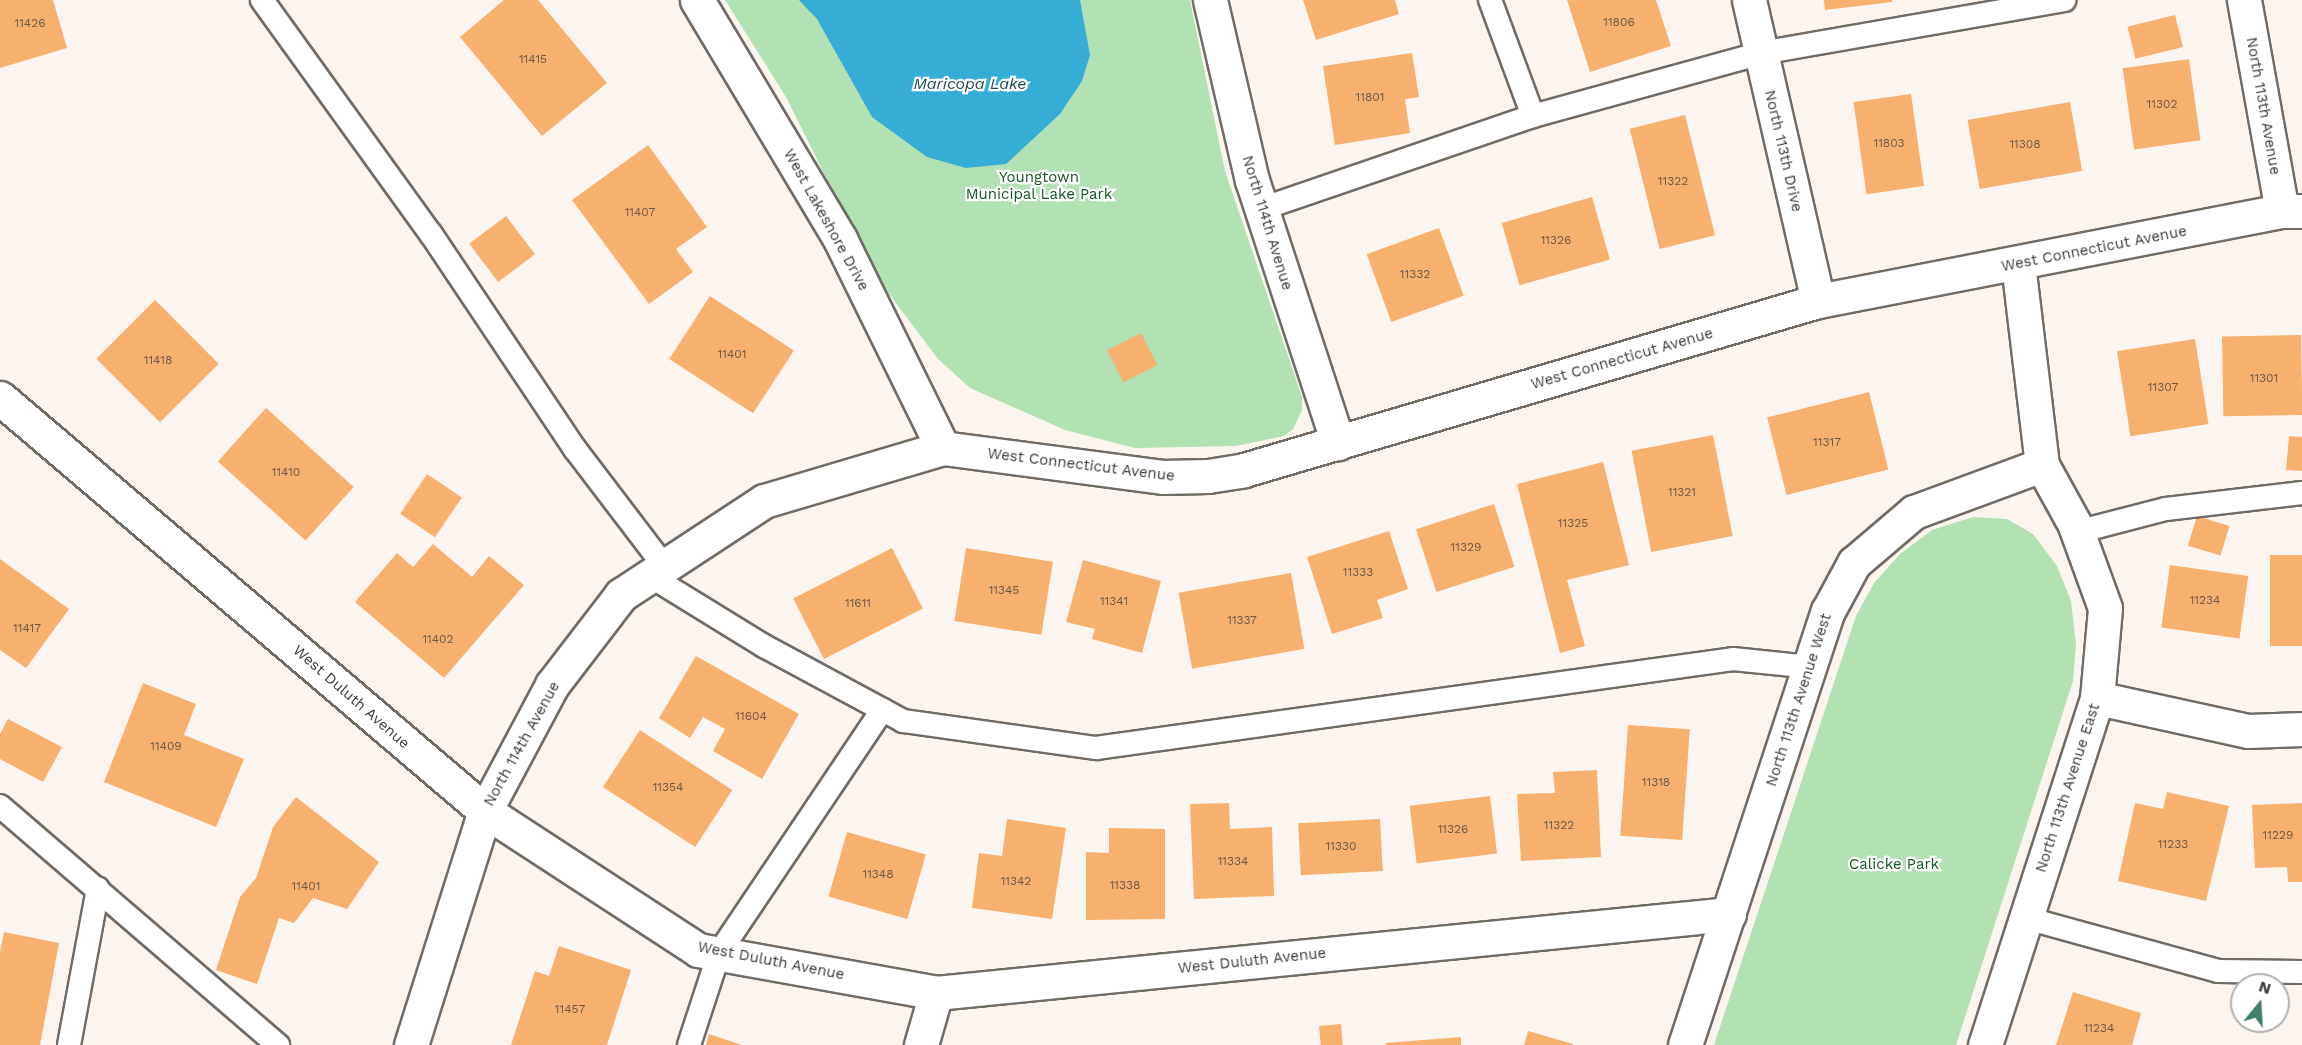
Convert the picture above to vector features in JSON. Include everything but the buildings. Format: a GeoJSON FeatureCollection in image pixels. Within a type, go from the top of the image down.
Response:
{"type":"FeatureCollection","features":[{"type":"Feature","properties":{"kind":"street","name":"West Lakeshore Drive"},"geometry":{"type":"LineString","coordinates":[[697,0],[840,239],[943,448]]}},
{"type":"Feature","properties":{"kind":"street","name":"North 114th Avenue"},"geometry":{"type":"LineString","coordinates":[[1210,0],[1261,209],[1338,442]]}},
{"type":"Feature","properties":{"kind":"street","name":"North 113th Drive"},"geometry":{"type":"LineString","coordinates":[[1749,0],[1818,301]]}},
{"type":"Feature","properties":{"kind":"street","name":"North 113th Avenue"},"geometry":{"type":"LineString","coordinates":[[2244,0],[2292,211]]}},
{"type":"Feature","properties":{"kind":"street","name":"West Connecticut Avenue"},"geometry":{"type":"LineString","coordinates":[[943,448],[1162,477],[1209,476],[1244,470],[1818,301],[2292,211]]}},
{"type":"Feature","properties":{"kind":"street"},"geometry":{"type":"LineString","coordinates":[[2018,264],[2042,465]]}},
{"type":"Feature","properties":{"kind":"street","name":"West Duluth Avenue"},"geometry":{"type":"LineString","coordinates":[[0,398],[485,811],[698,950],[936,993],[1729,914]]}},
{"type":"Feature","properties":{"kind":"street","name":"North 114th Avenue"},"geometry":{"type":"LineString","coordinates":[[411,1045],[485,811],[552,685],[621,595],[764,501],[943,448]]}},
{"type":"Feature","properties":{"kind":"street","name":"North 113th Avenue East"},"geometry":{"type":"LineString","coordinates":[[1985,1045],[2097,698],[2105,608],[2078,532],[2042,465]]}},
{"type":"Feature","properties":{"kind":"street","name":"North 113th Avenue West"},"geometry":{"type":"LineString","coordinates":[[1685,1045],[1810,667],[1833,602],[1854,563],[1914,512],[2042,465]]}},
{"type":"Feature","properties":{"kind":"street"},"geometry":{"type":"LineString","coordinates":[[2097,698],[2248,730],[2302,729]]}},
{"type":"Feature","properties":{"kind":"street"},"geometry":{"type":"LineString","coordinates":[[921,1045],[936,993]]}},
{"type":"Feature","properties":{"kind":"lane"},"geometry":{"type":"LineString","coordinates":[[262,0],[431,234],[657,571],[765,646],[903,721],[1096,748],[1733,659],[1810,667]]}},
{"type":"Feature","properties":{"kind":"lane"},"geometry":{"type":"LineString","coordinates":[[1490,0],[1533,116]]}},
{"type":"Feature","properties":{"kind":"lane"},"geometry":{"type":"LineString","coordinates":[[1261,209],[1533,116],[1761,53],[1998,6],[2064,0]]}},
{"type":"Feature","properties":{"kind":"lane"},"geometry":{"type":"LineString","coordinates":[[2078,532],[2166,509],[2302,493]]}},
{"type":"Feature","properties":{"kind":"lane"},"geometry":{"type":"LineString","coordinates":[[689,1045],[719,953],[882,710]]}},
{"type":"Feature","properties":{"kind":"lane"},"geometry":{"type":"LineString","coordinates":[[0,806],[278,1045]]}},
{"type":"Feature","properties":{"kind":"lane"},"geometry":{"type":"LineString","coordinates":[[69,1045],[98,889]]}},
{"type":"Feature","properties":{"kind":"lane"},"geometry":{"type":"LineString","coordinates":[[2026,918],[2218,971],[2302,972]]}},
{"type":"Feature","properties":{"kind":"green space","name":"Youngtown Municipal Lake Park"},"geometry":{"type":"Polygon","coordinates":[[[725,0],[1190,0],[1225,171],[1302,397],[1302,410],[1293,429],[1284,436],[1236,446],[1135,448],[1065,430],[970,388],[938,359],[874,274],[786,97],[725,0]]]}},
{"type":"Feature","properties":{"kind":"green space","name":"Calicke Park"},"geometry":{"type":"Polygon","coordinates":[[[1973,517],[2007,519],[2033,534],[2057,566],[2071,601],[2076,645],[2073,681],[1956,1045],[1714,1045],[1856,616],[1874,583],[1900,554],[1932,530],[1973,517]]]}},
{"type":"Feature","properties":{"kind":"water","name":"Maricopa Lake"},"geometry":{"type":"Polygon","coordinates":[[[799,0],[1080,0],[1090,55],[1082,81],[1060,114],[1006,164],[966,168],[927,157],[872,117],[817,19],[799,0]]]}}]}
